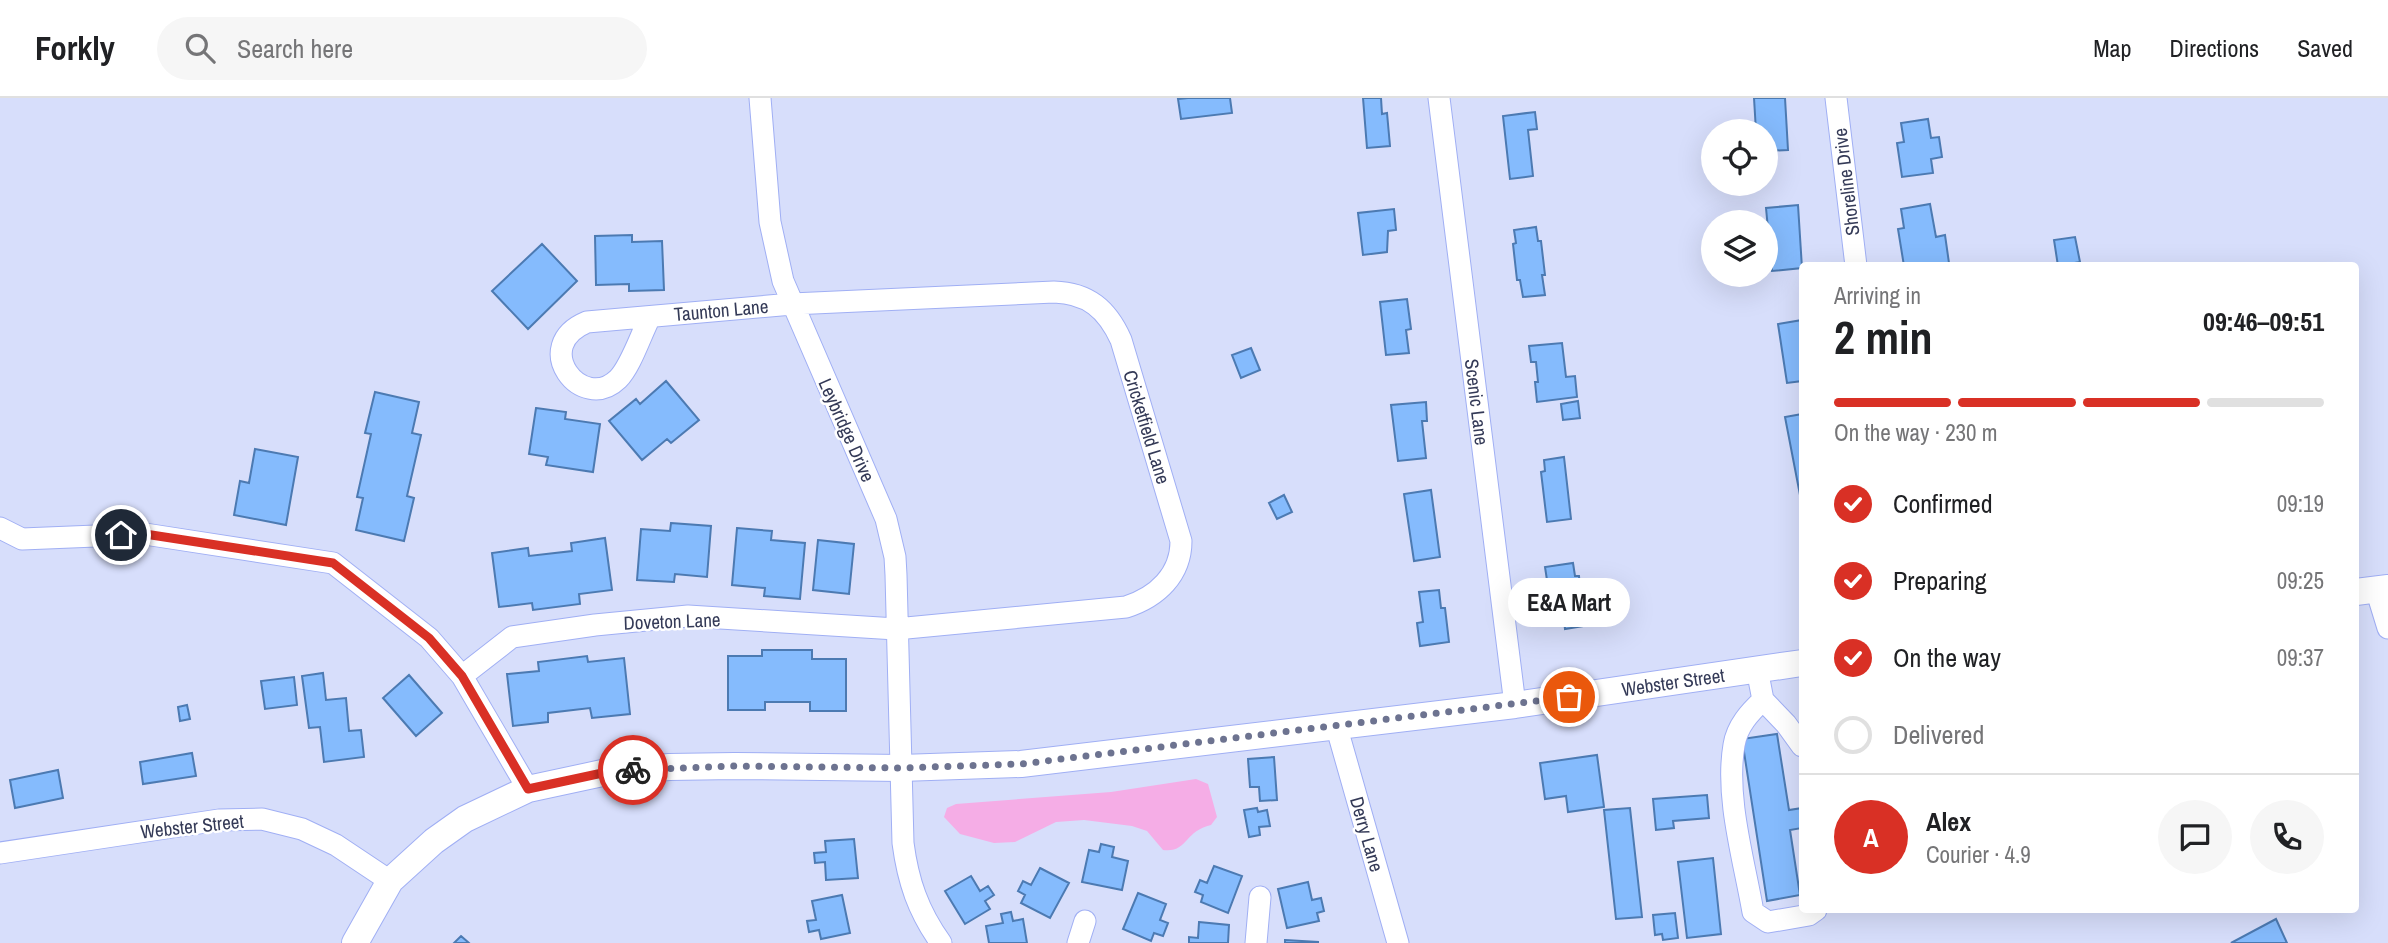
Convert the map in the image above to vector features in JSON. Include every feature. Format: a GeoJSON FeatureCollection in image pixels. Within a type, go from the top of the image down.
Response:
{"type":"FeatureCollection","features":[{"type":"Feature","properties":{"kind":"main road","name":"Webster Street"},"geometry":{"type":"LineString","coordinates":[[390,881],[434,841],[465,819],[528,789],[607,772],[669,767],[901,768],[1021,764],[1515,705],[1799,663]]}},
{"type":"Feature","properties":{"kind":"main road"},"geometry":{"type":"LineString","coordinates":[[355,943],[390,881]]}},
{"type":"Feature","properties":{"kind":"street","name":"Leybridge Drive"},"geometry":{"type":"LineString","coordinates":[[760,98],[770,222],[779,269],[886,519],[895,557],[906,873],[928,926],[941,943]]}},
{"type":"Feature","properties":{"kind":"street","name":"Scenic Lane"},"geometry":{"type":"LineString","coordinates":[[1438,98],[1515,705]]}},
{"type":"Feature","properties":{"kind":"street","name":"Shoreline Drive"},"geometry":{"type":"LineString","coordinates":[[1836,98],[1856,262]]}},
{"type":"Feature","properties":{"kind":"street","name":"Cricketfield Lane"},"geometry":{"type":"LineString","coordinates":[[792,304],[1065,292],[1087,298],[1097,304],[1111,319],[1121,340],[1181,541],[1181,554],[1175,571],[1153,596],[1126,607],[896,629]]}},
{"type":"Feature","properties":{"kind":"street","name":"Taunton Lane"},"geometry":{"type":"LineString","coordinates":[[650,317],[792,304]]}},
{"type":"Feature","properties":{"kind":"street"},"geometry":{"type":"LineString","coordinates":[[0,528],[22,539],[145,534],[333,563],[429,638],[462,676],[528,789]]}},
{"type":"Feature","properties":{"kind":"street"},"geometry":{"type":"LineString","coordinates":[[2373,590],[2388,628]]}},
{"type":"Feature","properties":{"kind":"street","name":"Doveton Lane"},"geometry":{"type":"LineString","coordinates":[[462,676],[512,637],[595,625],[688,616],[896,629]]}},
{"type":"Feature","properties":{"kind":"street"},"geometry":{"type":"LineString","coordinates":[[1757,669],[1762,700],[1799,742]]}},
{"type":"Feature","properties":{"kind":"street"},"geometry":{"type":"LineString","coordinates":[[1762,700],[1747,715],[1734,743],[1733,795],[1753,912],[1768,922],[1812,913]]}},
{"type":"Feature","properties":{"kind":"street","name":"Derry Lane"},"geometry":{"type":"LineString","coordinates":[[1336,725],[1398,943]]}},
{"type":"Feature","properties":{"kind":"street","name":"Webster Street"},"geometry":{"type":"LineString","coordinates":[[0,853],[219,820],[262,819],[302,829],[336,845],[390,881]]}},
{"type":"Feature","properties":{"kind":"street"},"geometry":{"type":"LineString","coordinates":[[1256,943],[1260,897]]}},
{"type":"Feature","properties":{"kind":"street"},"geometry":{"type":"LineString","coordinates":[[1078,943],[1085,921]]}},
{"type":"Feature","properties":{"kind":"shaded area"},"geometry":{"type":"Polygon","coordinates":[[[1196,779],[1208,784],[1217,817],[1211,825],[1202,828],[1182,845],[1171,850],[1163,850],[1147,831],[1132,826],[1084,820],[1056,822],[1015,842],[994,843],[960,834],[944,817],[947,808],[956,804],[1111,792],[1196,779]]]}},
{"type":"Feature","properties":{"kind":"building"},"geometry":{"type":"Polygon","coordinates":[[[1230,98],[1232,113],[1181,119],[1178,99],[1230,98]]]}},
{"type":"Feature","properties":{"kind":"building"},"geometry":{"type":"Polygon","coordinates":[[[1363,98],[1381,98],[1382,114],[1387,113],[1390,146],[1367,148],[1363,98]]]}},
{"type":"Feature","properties":{"kind":"building"},"geometry":{"type":"Polygon","coordinates":[[[1754,98],[1785,98],[1788,150],[1778,150],[1778,119],[1755,119],[1754,98]]]}},
{"type":"Feature","properties":{"kind":"building"},"geometry":{"type":"Polygon","coordinates":[[[1535,112],[1537,129],[1528,130],[1533,176],[1510,179],[1503,116],[1535,112]]]}},
{"type":"Feature","properties":{"kind":"building"},"geometry":{"type":"Polygon","coordinates":[[[1928,119],[1931,138],[1939,137],[1942,157],[1931,159],[1933,173],[1902,177],[1897,143],[1904,142],[1901,123],[1928,119]]]}},
{"type":"Feature","properties":{"kind":"building"},"geometry":{"type":"Polygon","coordinates":[[[1930,204],[1936,237],[1945,235],[1949,262],[1903,262],[1898,229],[1904,228],[1901,209],[1930,204]]]}},
{"type":"Feature","properties":{"kind":"building"},"geometry":{"type":"Polygon","coordinates":[[[1798,205],[1802,262],[1799,262],[1799,268],[1778,270],[1778,210],[1766,210],[1798,205]]]}},
{"type":"Feature","properties":{"kind":"building"},"geometry":{"type":"Polygon","coordinates":[[[1394,209],[1396,230],[1388,231],[1387,252],[1363,255],[1358,213],[1394,209]]]}},
{"type":"Feature","properties":{"kind":"building"},"geometry":{"type":"Polygon","coordinates":[[[1536,227],[1538,241],[1541,241],[1545,295],[1523,297],[1520,280],[1517,280],[1514,230],[1536,227]]]}},
{"type":"Feature","properties":{"kind":"building"},"geometry":{"type":"Polygon","coordinates":[[[632,235],[632,242],[662,241],[664,290],[629,291],[629,284],[596,285],[595,236],[632,235]]]}},
{"type":"Feature","properties":{"kind":"building"},"geometry":{"type":"Polygon","coordinates":[[[2075,237],[2080,262],[2057,262],[2054,240],[2075,237]]]}},
{"type":"Feature","properties":{"kind":"building"},"geometry":{"type":"Polygon","coordinates":[[[542,244],[577,281],[528,329],[492,291],[542,244]]]}},
{"type":"Feature","properties":{"kind":"building"},"geometry":{"type":"Polygon","coordinates":[[[1407,299],[1411,329],[1406,330],[1409,353],[1386,355],[1380,302],[1407,299]]]}},
{"type":"Feature","properties":{"kind":"building"},"geometry":{"type":"Polygon","coordinates":[[[1799,320],[1799,381],[1787,383],[1778,324],[1799,320]]]}},
{"type":"Feature","properties":{"kind":"building"},"geometry":{"type":"Polygon","coordinates":[[[1562,343],[1566,377],[1575,376],[1577,397],[1537,402],[1536,362],[1531,362],[1529,346],[1562,343]]]}},
{"type":"Feature","properties":{"kind":"building"},"geometry":{"type":"Polygon","coordinates":[[[1251,348],[1260,370],[1241,378],[1232,355],[1251,348]]]}},
{"type":"Feature","properties":{"kind":"building"},"geometry":{"type":"Polygon","coordinates":[[[666,381],[699,420],[671,443],[667,439],[642,460],[609,421],[636,399],[640,404],[666,381]]]}},
{"type":"Feature","properties":{"kind":"building"},"geometry":{"type":"Polygon","coordinates":[[[375,392],[419,402],[412,433],[421,435],[407,496],[414,498],[404,541],[356,530],[363,498],[357,497],[371,434],[365,433],[375,392]]]}},
{"type":"Feature","properties":{"kind":"building"},"geometry":{"type":"Polygon","coordinates":[[[1578,401],[1580,418],[1563,420],[1561,404],[1578,401]]]}},
{"type":"Feature","properties":{"kind":"building"},"geometry":{"type":"Polygon","coordinates":[[[1426,402],[1427,421],[1422,421],[1426,458],[1398,461],[1391,405],[1426,402]]]}},
{"type":"Feature","properties":{"kind":"building"},"geometry":{"type":"Polygon","coordinates":[[[536,408],[566,412],[565,419],[600,424],[593,472],[546,465],[548,457],[529,454],[536,408]]]}},
{"type":"Feature","properties":{"kind":"building"},"geometry":{"type":"Polygon","coordinates":[[[1799,415],[1799,490],[1785,417],[1799,415]]]}},
{"type":"Feature","properties":{"kind":"building"},"geometry":{"type":"Polygon","coordinates":[[[255,449],[298,457],[286,525],[234,515],[240,481],[249,483],[255,449]]]}},
{"type":"Feature","properties":{"kind":"building"},"geometry":{"type":"Polygon","coordinates":[[[1564,457],[1571,519],[1547,522],[1541,472],[1545,471],[1544,460],[1564,457]]]}},
{"type":"Feature","properties":{"kind":"building"},"geometry":{"type":"Polygon","coordinates":[[[1431,490],[1440,557],[1414,561],[1404,494],[1431,490]]]}},
{"type":"Feature","properties":{"kind":"building"},"geometry":{"type":"Polygon","coordinates":[[[1284,495],[1292,512],[1277,519],[1269,503],[1284,495]]]}},
{"type":"Feature","properties":{"kind":"building"},"geometry":{"type":"Polygon","coordinates":[[[671,523],[711,526],[707,577],[675,574],[674,582],[637,580],[641,529],[670,531],[671,523]]]}},
{"type":"Feature","properties":{"kind":"building"},"geometry":{"type":"Polygon","coordinates":[[[737,528],[772,531],[771,540],[805,543],[800,599],[764,596],[765,588],[732,585],[737,528]]]}},
{"type":"Feature","properties":{"kind":"building"},"geometry":{"type":"Polygon","coordinates":[[[605,538],[612,590],[579,594],[580,604],[533,610],[532,603],[499,607],[492,553],[528,548],[529,556],[572,551],[571,543],[605,538]]]}},
{"type":"Feature","properties":{"kind":"building"},"geometry":{"type":"Polygon","coordinates":[[[818,540],[854,544],[849,594],[813,590],[818,540]]]}},
{"type":"Feature","properties":{"kind":"building"},"geometry":{"type":"Polygon","coordinates":[[[1573,563],[1575,576],[1579,576],[1578,588],[1584,626],[1565,629],[1563,611],[1552,613],[1545,567],[1573,563]]]}},
{"type":"Feature","properties":{"kind":"building"},"geometry":{"type":"Polygon","coordinates":[[[1439,590],[1441,608],[1445,608],[1449,642],[1420,646],[1417,623],[1423,622],[1419,592],[1439,590]]]}},
{"type":"Feature","properties":{"kind":"building"},"geometry":{"type":"Polygon","coordinates":[[[762,650],[812,650],[812,659],[846,659],[846,711],[810,711],[810,702],[765,702],[765,710],[728,710],[728,656],[762,656],[762,650]]]}},
{"type":"Feature","properties":{"kind":"building"},"geometry":{"type":"Polygon","coordinates":[[[587,656],[588,662],[624,658],[630,714],[592,718],[590,708],[548,713],[548,722],[513,726],[507,674],[539,671],[538,662],[587,656]]]}},
{"type":"Feature","properties":{"kind":"building"},"geometry":{"type":"Polygon","coordinates":[[[323,673],[326,700],[346,698],[349,731],[361,730],[364,757],[324,762],[320,727],[309,728],[302,676],[323,673]]]}},
{"type":"Feature","properties":{"kind":"building"},"geometry":{"type":"Polygon","coordinates":[[[409,675],[442,713],[416,736],[383,698],[409,675]]]}},
{"type":"Feature","properties":{"kind":"building"},"geometry":{"type":"Polygon","coordinates":[[[294,677],[297,705],[265,709],[261,681],[294,677]]]}},
{"type":"Feature","properties":{"kind":"building"},"geometry":{"type":"Polygon","coordinates":[[[187,705],[190,719],[180,721],[178,707],[187,705]]]}},
{"type":"Feature","properties":{"kind":"building"},"geometry":{"type":"Polygon","coordinates":[[[1777,734],[1789,810],[1799,808],[1799,828],[1790,830],[1799,895],[1767,901],[1742,739],[1777,734]]]}},
{"type":"Feature","properties":{"kind":"building"},"geometry":{"type":"Polygon","coordinates":[[[192,753],[196,776],[143,784],[140,762],[192,753]]]}},
{"type":"Feature","properties":{"kind":"building"},"geometry":{"type":"Polygon","coordinates":[[[1597,755],[1604,807],[1568,812],[1566,796],[1545,799],[1540,763],[1597,755]]]}},
{"type":"Feature","properties":{"kind":"building"},"geometry":{"type":"Polygon","coordinates":[[[1274,757],[1277,800],[1260,801],[1259,787],[1250,787],[1248,759],[1274,757]]]}},
{"type":"Feature","properties":{"kind":"building"},"geometry":{"type":"Polygon","coordinates":[[[58,770],[63,798],[15,808],[10,780],[58,770]]]}},
{"type":"Feature","properties":{"kind":"building"},"geometry":{"type":"Polygon","coordinates":[[[1707,795],[1709,818],[1673,821],[1674,828],[1656,830],[1653,799],[1707,795]]]}},
{"type":"Feature","properties":{"kind":"building"},"geometry":{"type":"Polygon","coordinates":[[[1257,808],[1258,812],[1267,810],[1270,826],[1259,827],[1260,835],[1249,837],[1244,810],[1257,808]]]}},
{"type":"Feature","properties":{"kind":"building"},"geometry":{"type":"Polygon","coordinates":[[[1630,808],[1642,917],[1616,919],[1604,810],[1630,808]]]}},
{"type":"Feature","properties":{"kind":"building"},"geometry":{"type":"Polygon","coordinates":[[[854,839],[858,878],[826,880],[825,862],[815,863],[814,853],[826,852],[825,841],[854,839]]]}},
{"type":"Feature","properties":{"kind":"building"},"geometry":{"type":"Polygon","coordinates":[[[1101,844],[1114,847],[1112,857],[1128,861],[1122,890],[1082,882],[1089,850],[1099,852],[1101,844]]]}},
{"type":"Feature","properties":{"kind":"building"},"geometry":{"type":"Polygon","coordinates":[[[1713,858],[1721,934],[1687,938],[1678,862],[1713,858]]]}},
{"type":"Feature","properties":{"kind":"building"},"geometry":{"type":"Polygon","coordinates":[[[1214,866],[1242,876],[1228,913],[1201,902],[1203,895],[1195,892],[1200,880],[1207,883],[1214,866]]]}},
{"type":"Feature","properties":{"kind":"building"},"geometry":{"type":"Polygon","coordinates":[[[1040,868],[1069,883],[1050,918],[1021,903],[1025,895],[1018,891],[1023,881],[1031,885],[1040,868]]]}},
{"type":"Feature","properties":{"kind":"building"},"geometry":{"type":"Polygon","coordinates":[[[971,876],[980,891],[988,886],[994,895],[985,901],[990,909],[965,924],[945,891],[971,876]]]}},
{"type":"Feature","properties":{"kind":"building"},"geometry":{"type":"Polygon","coordinates":[[[1308,882],[1312,900],[1321,898],[1324,911],[1317,913],[1319,921],[1287,928],[1278,889],[1308,882]]]}},
{"type":"Feature","properties":{"kind":"building"},"geometry":{"type":"Polygon","coordinates":[[[1138,893],[1166,904],[1160,920],[1168,923],[1163,936],[1154,933],[1151,941],[1123,929],[1138,893]]]}},
{"type":"Feature","properties":{"kind":"building"},"geometry":{"type":"Polygon","coordinates":[[[842,895],[850,933],[821,939],[819,930],[809,932],[807,921],[816,920],[812,901],[842,895]]]}},
{"type":"Feature","properties":{"kind":"building"},"geometry":{"type":"Polygon","coordinates":[[[1011,912],[1013,921],[1023,919],[1027,943],[989,943],[986,926],[1003,923],[1001,914],[1011,912]]]}},
{"type":"Feature","properties":{"kind":"building"},"geometry":{"type":"Polygon","coordinates":[[[1675,913],[1678,938],[1663,940],[1662,934],[1655,935],[1653,915],[1675,913]]]}},
{"type":"Feature","properties":{"kind":"building"},"geometry":{"type":"Polygon","coordinates":[[[2276,919],[2287,943],[2231,943],[2276,919]]]}},
{"type":"Feature","properties":{"kind":"building"},"geometry":{"type":"Polygon","coordinates":[[[1199,922],[1229,925],[1228,943],[1189,943],[1189,937],[1198,938],[1199,922]]]}},
{"type":"Feature","properties":{"kind":"building"},"geometry":{"type":"Polygon","coordinates":[[[461,936],[469,943],[454,943],[461,936]]]}},
{"type":"Feature","properties":{"kind":"building"},"geometry":{"type":"Polygon","coordinates":[[[1285,940],[1318,942],[1318,943],[1285,943],[1285,940]]]}},
{"type":"Feature","properties":{"kind":"way so far"},"geometry":{"type":"LineString","coordinates":[[633,770],[669,767],[901,768],[1021,764],[1569,697]]}},
{"type":"Feature","properties":{"kind":"place","name":"E&A Mart"},"geometry":{"type":"Point","coordinates":[1569,697]}},
{"type":"Feature","properties":{"kind":"route"},"geometry":{"type":"LineString","coordinates":[[121,535],[145,534],[333,563],[429,638],[462,676],[528,789],[607,772],[633,770]]}}]}
